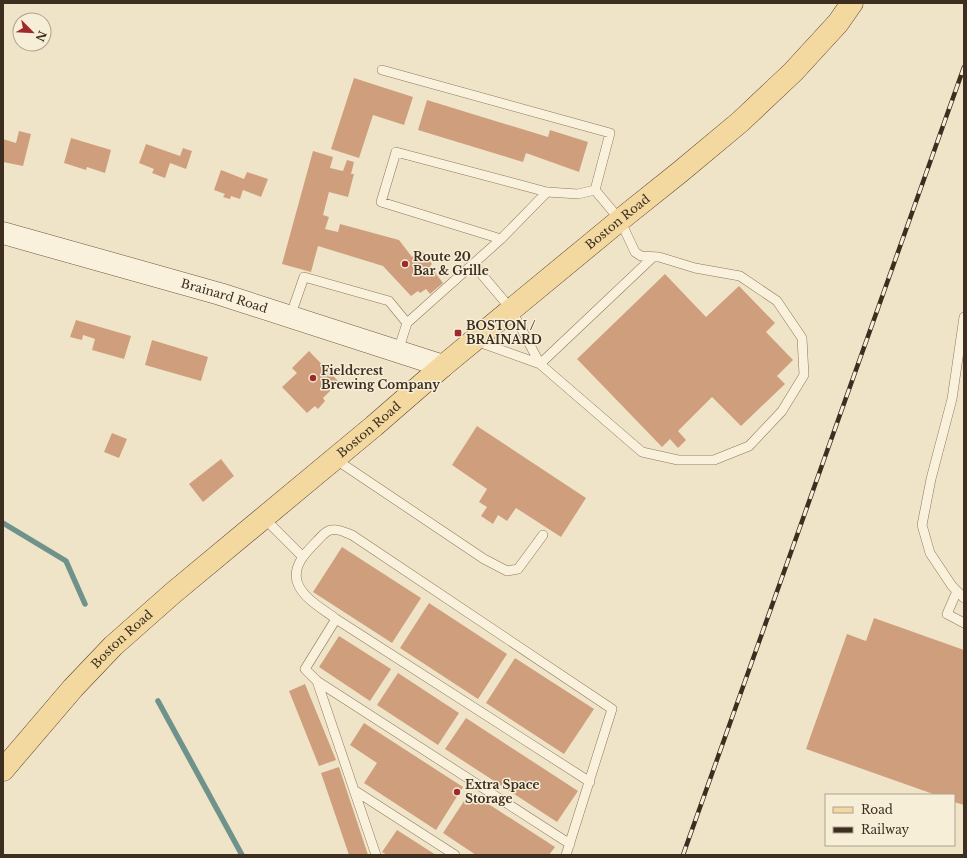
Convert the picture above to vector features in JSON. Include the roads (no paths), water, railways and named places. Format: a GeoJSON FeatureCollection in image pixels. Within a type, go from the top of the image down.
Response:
{"type":"FeatureCollection","features":[{"type":"Feature","properties":{"kind":"main road","name":"Boston Road"},"geometry":{"type":"LineString","coordinates":[[3,770],[64,699],[113,646],[173,593],[334,459],[473,340],[740,122],[793,72],[838,23],[852,3]]}},
{"type":"Feature","properties":{"kind":"street","name":"Brainard Road"},"geometry":{"type":"LineString","coordinates":[[3,233],[220,294],[442,366]]}},
{"type":"Feature","properties":{"kind":"lane"},"geometry":{"type":"LineString","coordinates":[[382,70],[610,133],[595,190]]}},
{"type":"Feature","properties":{"kind":"lane"},"geometry":{"type":"LineString","coordinates":[[501,239],[381,202],[396,152],[547,192],[578,194],[595,190]]}},
{"type":"Feature","properties":{"kind":"lane"},"geometry":{"type":"LineString","coordinates":[[473,340],[540,364],[642,452],[678,460],[714,460],[749,446],[782,411],[804,375],[802,338],[777,300],[740,276],[695,268],[659,257],[641,256],[635,252],[620,220],[595,190]]}},
{"type":"Feature","properties":{"kind":"lane"},"geometry":{"type":"LineString","coordinates":[[398,351],[407,323],[501,239],[547,192]]}},
{"type":"Feature","properties":{"kind":"lane"},"geometry":{"type":"LineString","coordinates":[[540,364],[653,257]]}},
{"type":"Feature","properties":{"kind":"lane"},"geometry":{"type":"LineString","coordinates":[[473,264],[511,309],[540,364]]}},
{"type":"Feature","properties":{"kind":"lane"},"geometry":{"type":"LineString","coordinates":[[290,317],[304,277],[389,301],[407,323]]}},
{"type":"Feature","properties":{"kind":"lane"},"geometry":{"type":"LineString","coordinates":[[964,317],[952,399],[931,479],[922,525],[930,553],[952,586],[964,598]]}},
{"type":"Feature","properties":{"kind":"lane"},"geometry":{"type":"LineString","coordinates":[[334,459],[484,559],[507,571],[518,569],[543,536]]}},
{"type":"Feature","properties":{"kind":"lane"},"geometry":{"type":"LineString","coordinates":[[264,518],[302,556]]}},
{"type":"Feature","properties":{"kind":"lane"},"geometry":{"type":"LineString","coordinates":[[566,855],[590,782],[612,709],[352,535],[341,530],[332,530],[324,533],[302,556],[297,570],[297,582],[303,593],[336,619],[590,782]]}},
{"type":"Feature","properties":{"kind":"lane"},"geometry":{"type":"LineString","coordinates":[[957,591],[948,614],[964,623]]}},
{"type":"Feature","properties":{"kind":"lane"},"geometry":{"type":"LineString","coordinates":[[336,619],[305,669],[317,681],[570,844]]}},
{"type":"Feature","properties":{"kind":"lane"},"geometry":{"type":"LineString","coordinates":[[317,681],[376,855]]}},
{"type":"Feature","properties":{"kind":"lane"},"geometry":{"type":"LineString","coordinates":[[354,790],[455,855]]}},
{"type":"Feature","properties":{"kind":"waterway"},"geometry":{"type":"LineString","coordinates":[[3,523],[66,561],[85,604]]}},
{"type":"Feature","properties":{"kind":"waterway"},"geometry":{"type":"LineString","coordinates":[[158,701],[242,855]]}},
{"type":"Feature","properties":{"kind":"railway"},"geometry":{"type":"LineString","coordinates":[[683,855],[964,67]]}},
{"type":"Feature","properties":{"kind":"place","name":"Route 20 Bar & Grille"},"geometry":{"type":"Point","coordinates":[405,264]}},
{"type":"Feature","properties":{"kind":"place","name":"BOSTON / BRAINARD"},"geometry":{"type":"Point","coordinates":[458,333]}},
{"type":"Feature","properties":{"kind":"place","name":"Fieldcrest Brewing Company"},"geometry":{"type":"Point","coordinates":[313,378]}},
{"type":"Feature","properties":{"kind":"place","name":"Extra Space Storage"},"geometry":{"type":"Point","coordinates":[457,792]}}]}
